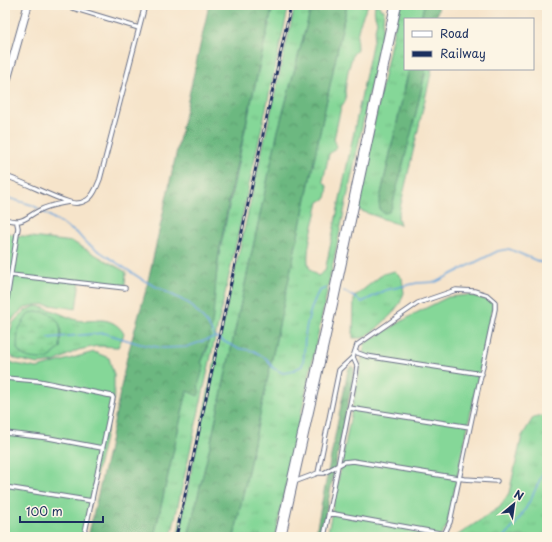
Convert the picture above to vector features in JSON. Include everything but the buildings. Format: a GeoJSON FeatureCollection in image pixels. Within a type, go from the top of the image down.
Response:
{"type":"FeatureCollection","features":[{"type":"Feature","properties":{"kind":"main road"},"geometry":{"type":"LineString","coordinates":[[280,537],[334,295],[396,5]]}},
{"type":"Feature","properties":{"kind":"street"},"geometry":{"type":"LineString","coordinates":[[5,87],[28,5]]}},
{"type":"Feature","properties":{"kind":"lane"},"geometry":{"type":"LineString","coordinates":[[63,5],[139,28]]}},
{"type":"Feature","properties":{"kind":"lane"},"geometry":{"type":"LineString","coordinates":[[5,176],[24,182],[70,202],[79,203],[88,200],[96,190],[145,5]]}},
{"type":"Feature","properties":{"kind":"lane"},"geometry":{"type":"LineString","coordinates":[[5,219],[17,223],[32,216],[40,210],[70,202]]}},
{"type":"Feature","properties":{"kind":"lane"},"geometry":{"type":"LineString","coordinates":[[5,312],[18,228],[17,223]]}},
{"type":"Feature","properties":{"kind":"lane"},"geometry":{"type":"LineString","coordinates":[[11,275],[125,288]]}},
{"type":"Feature","properties":{"kind":"lane"},"geometry":{"type":"LineString","coordinates":[[318,473],[339,370],[353,357],[357,345],[418,303],[456,290],[474,291],[488,295],[495,302],[482,374],[450,522],[444,536],[329,512]]}},
{"type":"Feature","properties":{"kind":"lane"},"geometry":{"type":"LineString","coordinates":[[355,352],[366,356],[482,374]]}},
{"type":"Feature","properties":{"kind":"lane"},"geometry":{"type":"LineString","coordinates":[[324,537],[356,374],[357,366],[353,357]]}},
{"type":"Feature","properties":{"kind":"lane"},"geometry":{"type":"LineString","coordinates":[[5,378],[39,381],[111,394],[113,398],[84,537]]}},
{"type":"Feature","properties":{"kind":"lane"},"geometry":{"type":"LineString","coordinates":[[349,408],[470,427]]}},
{"type":"Feature","properties":{"kind":"lane"},"geometry":{"type":"LineString","coordinates":[[5,433],[49,438],[102,448]]}},
{"type":"Feature","properties":{"kind":"lane"},"geometry":{"type":"LineString","coordinates":[[291,483],[318,473],[324,473],[344,462],[353,461],[460,479],[498,481]]}},
{"type":"Feature","properties":{"kind":"lane"},"geometry":{"type":"LineString","coordinates":[[5,487],[92,500]]}},
{"type":"Feature","properties":{"kind":"green space"},"geometry":{"type":"Polygon","coordinates":[[[209,5],[273,5],[238,160],[219,253],[210,336],[201,363],[204,365],[198,386],[200,392],[198,396],[187,391],[154,537],[88,537],[108,452],[127,357],[146,290],[209,5]]]}},
{"type":"Feature","properties":{"kind":"green space"},"geometry":{"type":"Polygon","coordinates":[[[273,5],[289,5],[171,537],[154,537],[187,391],[194,393],[204,366],[201,363],[207,350],[219,255],[273,5]]]}},
{"type":"Feature","properties":{"kind":"green space"},"geometry":{"type":"Polygon","coordinates":[[[295,5],[312,5],[278,131],[211,442],[188,537],[177,537],[222,327],[295,5]]]}},
{"type":"Feature","properties":{"kind":"green space"},"geometry":{"type":"Polygon","coordinates":[[[312,5],[347,5],[234,537],[188,537],[211,442],[278,131],[312,5]]]}},
{"type":"Feature","properties":{"kind":"green space"},"geometry":{"type":"Polygon","coordinates":[[[347,5],[368,5],[359,27],[357,49],[353,54],[348,71],[345,91],[346,100],[341,107],[334,139],[337,147],[329,154],[323,181],[328,191],[326,198],[319,202],[309,244],[309,267],[318,276],[325,271],[377,21],[374,13],[375,5],[380,5],[380,9],[384,10],[382,33],[275,537],[234,537],[347,5]]]}},
{"type":"Feature","properties":{"kind":"green space"},"geometry":{"type":"Polygon","coordinates":[[[399,5],[424,5],[421,18],[404,18],[404,70],[409,70],[379,203],[412,130],[426,70],[432,70],[398,217],[400,225],[356,209],[399,5]]]}},
{"type":"Feature","properties":{"kind":"green space"},"geometry":{"type":"Polygon","coordinates":[[[424,5],[439,5],[436,18],[421,18],[424,5]]]}},
{"type":"Feature","properties":{"kind":"green space"},"geometry":{"type":"Polygon","coordinates":[[[409,70],[426,70],[392,207],[389,212],[384,213],[380,210],[379,203],[409,70]]]}},
{"type":"Feature","properties":{"kind":"green space"},"geometry":{"type":"Polygon","coordinates":[[[5,232],[14,235],[73,242],[126,272],[125,285],[80,280],[76,309],[53,305],[34,305],[25,308],[18,313],[11,322],[5,334],[5,232]]]}},
{"type":"Feature","properties":{"kind":"green space"},"geometry":{"type":"Polygon","coordinates":[[[395,271],[402,278],[404,293],[400,303],[391,315],[376,329],[363,338],[353,338],[354,297],[383,274],[395,271]]]}},
{"type":"Feature","properties":{"kind":"green space"},"geometry":{"type":"Polygon","coordinates":[[[469,295],[492,301],[493,306],[447,526],[440,537],[327,537],[365,343],[414,314],[448,297],[469,295]]]}},
{"type":"Feature","properties":{"kind":"green space"},"geometry":{"type":"Polygon","coordinates":[[[36,306],[47,308],[77,320],[108,321],[118,326],[124,334],[118,347],[97,346],[78,350],[54,362],[38,364],[16,359],[11,356],[8,350],[10,332],[13,323],[24,311],[36,306]],[[50,314],[20,354],[34,358],[48,359],[60,348],[61,330],[55,318],[50,314]]]}},
{"type":"Feature","properties":{"kind":"green space"},"geometry":{"type":"Polygon","coordinates":[[[44,311],[55,318],[60,326],[60,348],[48,359],[35,359],[27,357],[20,353],[17,349],[18,330],[29,313],[44,311]]]}},
{"type":"Feature","properties":{"kind":"green space"},"geometry":{"type":"Polygon","coordinates":[[[94,352],[109,358],[114,375],[114,398],[82,537],[5,537],[5,360],[16,364],[37,368],[94,352]]]}},
{"type":"Feature","properties":{"kind":"green space"},"geometry":{"type":"Polygon","coordinates":[[[351,366],[354,368],[354,374],[321,537],[315,537],[348,370],[351,366]]]}},
{"type":"Feature","properties":{"kind":"green space"},"geometry":{"type":"Polygon","coordinates":[[[542,416],[547,417],[547,530],[541,537],[455,537],[500,507],[509,493],[522,436],[533,418],[542,416]]]}},
{"type":"Feature","properties":{"kind":"waterway"},"geometry":{"type":"LineString","coordinates":[[5,197],[32,205],[39,209]]}},
{"type":"Feature","properties":{"kind":"waterway"},"geometry":{"type":"LineString","coordinates":[[42,211],[78,234],[85,242],[143,280],[190,304],[207,323],[215,337],[237,348],[254,351],[267,359],[273,368],[283,373],[290,372],[302,366],[306,332],[310,314],[319,291],[326,288]]}},
{"type":"Feature","properties":{"kind":"waterway"},"geometry":{"type":"LineString","coordinates":[[344,291],[362,302],[386,290],[417,283],[436,282],[498,251],[509,249],[547,265]]}},
{"type":"Feature","properties":{"kind":"waterway"},"geometry":{"type":"LineString","coordinates":[[48,338],[104,333],[140,344],[164,348],[186,347],[215,337]]}},
{"type":"Feature","properties":{"kind":"waterway"},"geometry":{"type":"LineString","coordinates":[[504,537],[524,512],[547,464]]}},
{"type":"Feature","properties":{"kind":"railway"},"geometry":{"type":"LineString","coordinates":[[176,537],[291,5]]}}]}
